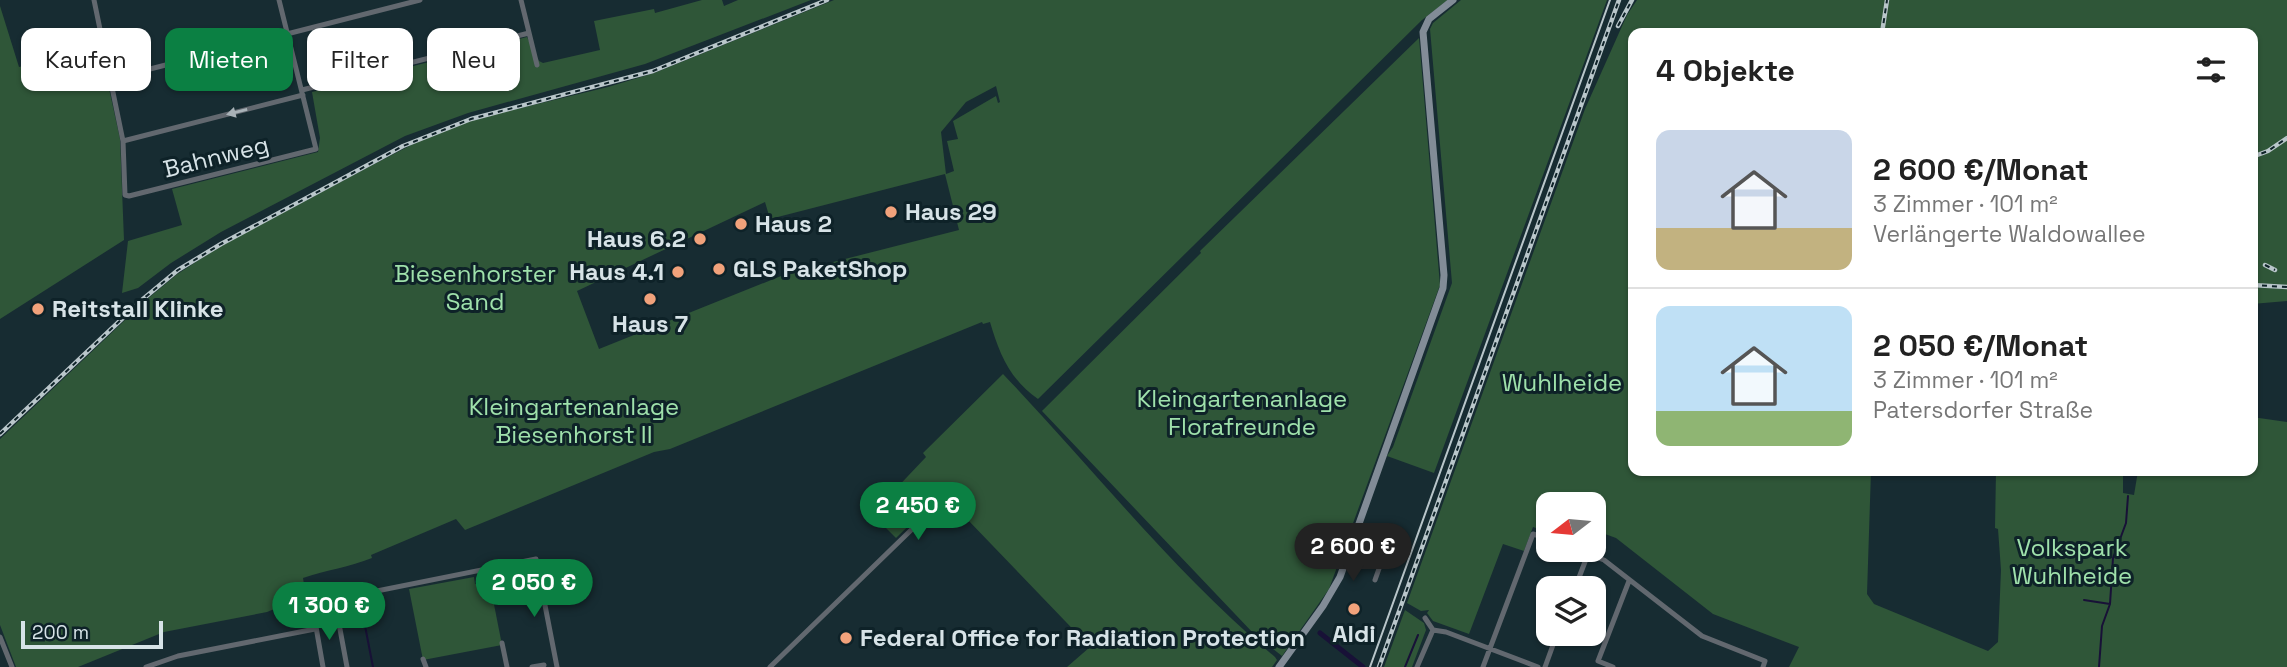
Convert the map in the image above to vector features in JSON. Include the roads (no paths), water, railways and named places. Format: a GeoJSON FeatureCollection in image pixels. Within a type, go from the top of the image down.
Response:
{"type":"FeatureCollection","features":[{"type":"Feature","properties":{"kind":"street"},"geometry":{"type":"LineString","coordinates":[[94,0],[100,28]]}},
{"type":"Feature","properties":{"kind":"street"},"geometry":{"type":"LineString","coordinates":[[279,0],[286,28]]}},
{"type":"Feature","properties":{"kind":"street"},"geometry":{"type":"LineString","coordinates":[[293,33],[420,0]]}},
{"type":"Feature","properties":{"kind":"street"},"geometry":{"type":"LineString","coordinates":[[521,0],[537,65]]}},
{"type":"Feature","properties":{"kind":"street"},"geometry":{"type":"LineString","coordinates":[[1281,665],[1330,596],[1350,551],[1444,283],[1423,39],[1426,23],[1453,0]]}},
{"type":"Feature","properties":{"kind":"street"},"geometry":{"type":"LineString","coordinates":[[113,91],[123,141],[529,33]]}},
{"type":"Feature","properties":{"kind":"street"},"geometry":{"type":"LineString","coordinates":[[293,55],[302,93]]}},
{"type":"Feature","properties":{"kind":"street","name":"Bahnweg"},"geometry":{"type":"LineString","coordinates":[[123,141],[125,195],[136,196],[316,149],[302,93]]}},
{"type":"Feature","properties":{"kind":"street"},"geometry":{"type":"LineString","coordinates":[[770,667],[940,502]]}},
{"type":"Feature","properties":{"kind":"street"},"geometry":{"type":"LineString","coordinates":[[1483,667],[1533,534],[1536,535]]}},
{"type":"Feature","properties":{"kind":"street"},"geometry":{"type":"LineString","coordinates":[[1375,580],[1388,545]]}},
{"type":"Feature","properties":{"kind":"street"},"geometry":{"type":"LineString","coordinates":[[1350,551],[1381,563]]}},
{"type":"Feature","properties":{"kind":"street"},"geometry":{"type":"LineString","coordinates":[[323,667],[311,608],[315,602],[536,559],[557,667]]}},
{"type":"Feature","properties":{"kind":"street"},"geometry":{"type":"LineString","coordinates":[[1606,562],[1702,636],[1765,661],[1763,667]]}},
{"type":"Feature","properties":{"kind":"street"},"geometry":{"type":"LineString","coordinates":[[1613,667],[1598,661],[1629,581]]}},
{"type":"Feature","properties":{"kind":"street"},"geometry":{"type":"LineString","coordinates":[[337,613],[347,667]]}},
{"type":"Feature","properties":{"kind":"street"},"geometry":{"type":"LineString","coordinates":[[1425,618],[1433,630]]}},
{"type":"Feature","properties":{"kind":"street"},"geometry":{"type":"LineString","coordinates":[[146,667],[171,658],[316,629]]}},
{"type":"Feature","properties":{"kind":"street"},"geometry":{"type":"LineString","coordinates":[[1433,630],[1437,629],[1538,667]]}},
{"type":"Feature","properties":{"kind":"street"},"geometry":{"type":"LineString","coordinates":[[1417,667],[1433,630]]}},
{"type":"Feature","properties":{"kind":"street"},"geometry":{"type":"LineString","coordinates":[[0,636],[12,667]]}},
{"type":"Feature","properties":{"kind":"street"},"geometry":{"type":"LineString","coordinates":[[502,643],[507,667]]}},
{"type":"Feature","properties":{"kind":"street"},"geometry":{"type":"LineString","coordinates":[[1545,667],[1553,646]]}},
{"type":"Feature","properties":{"kind":"street"},"geometry":{"type":"LineString","coordinates":[[171,658],[174,667]]}},
{"type":"Feature","properties":{"kind":"street"},"geometry":{"type":"LineString","coordinates":[[423,659],[426,667]]}},
{"type":"Feature","properties":{"kind":"street"},"geometry":{"type":"LineString","coordinates":[[532,667],[544,665]]}},
{"type":"Feature","properties":{"kind":"waterway"},"geometry":{"type":"LineString","coordinates":[[2110,604],[2113,558],[2126,523],[2128,496]]}},
{"type":"Feature","properties":{"kind":"waterway"},"geometry":{"type":"LineString","coordinates":[[360,600],[373,667]]}},
{"type":"Feature","properties":{"kind":"waterway"},"geometry":{"type":"LineString","coordinates":[[2084,600],[2110,604],[2102,626],[2099,667]]}},
{"type":"Feature","properties":{"kind":"waterway"},"geometry":{"type":"LineString","coordinates":[[1320,633],[1363,667]]}},
{"type":"Feature","properties":{"kind":"waterway"},"geometry":{"type":"LineString","coordinates":[[1405,667],[1418,635]]}},
{"type":"Feature","properties":{"kind":"tram line"},"geometry":{"type":"LineString","coordinates":[[1370,667],[1610,0]]}},
{"type":"Feature","properties":{"kind":"railway"},"geometry":{"type":"LineString","coordinates":[[0,434],[143,299],[178,270],[403,146],[471,119],[653,71],[827,0]]}},
{"type":"Feature","properties":{"kind":"railway"},"geometry":{"type":"LineString","coordinates":[[1379,667],[1619,0]]}},
{"type":"Feature","properties":{"kind":"railway"},"geometry":{"type":"LineString","coordinates":[[1618,26],[1632,0]]}},
{"type":"Feature","properties":{"kind":"railway"},"geometry":{"type":"LineString","coordinates":[[1883,28],[1887,0]]}},
{"type":"Feature","properties":{"kind":"railway"},"geometry":{"type":"LineString","coordinates":[[2258,155],[2287,138]]}},
{"type":"Feature","properties":{"kind":"railway"},"geometry":{"type":"LineString","coordinates":[[2265,265],[2275,270]]}},
{"type":"Feature","properties":{"kind":"railway"},"geometry":{"type":"LineString","coordinates":[[2258,285],[2287,287]]}},
{"type":"Feature","properties":{"kind":"place","name":"Haus 29"},"geometry":{"type":"Point","coordinates":[891,212]}},
{"type":"Feature","properties":{"kind":"place","name":"Haus 2"},"geometry":{"type":"Point","coordinates":[741,224]}},
{"type":"Feature","properties":{"kind":"place","name":"Haus 6.2"},"geometry":{"type":"Point","coordinates":[700,239]}},
{"type":"Feature","properties":{"kind":"place","name":"GLS PaketShop"},"geometry":{"type":"Point","coordinates":[719,269]}},
{"type":"Feature","properties":{"kind":"place","name":"Haus 4.1"},"geometry":{"type":"Point","coordinates":[678,272]}},
{"type":"Feature","properties":{"kind":"place","name":"Haus 7"},"geometry":{"type":"Point","coordinates":[650,299]}},
{"type":"Feature","properties":{"kind":"place","name":"Reitstall Klinke"},"geometry":{"type":"Point","coordinates":[38,309]}},
{"type":"Feature","properties":{"kind":"place","name":"Aldi"},"geometry":{"type":"Point","coordinates":[1354,609]}},
{"type":"Feature","properties":{"kind":"place","name":"Federal Office for Radiation Protection"},"geometry":{"type":"Point","coordinates":[846,638]}},
{"type":"Feature","properties":{"kind":"park label","name":"Biesenhorster Sand"},"geometry":{"type":"Point","coordinates":[475,288]}},
{"type":"Feature","properties":{"kind":"park label","name":"Wuhlheide"},"geometry":{"type":"Point","coordinates":[1562,383]}},
{"type":"Feature","properties":{"kind":"park label","name":"Kleingartenanlage Florafreunde"},"geometry":{"type":"Point","coordinates":[1242,413]}},
{"type":"Feature","properties":{"kind":"park label","name":"Kleingartenanlage Biesenhorst II"},"geometry":{"type":"Point","coordinates":[574,421]}},
{"type":"Feature","properties":{"kind":"park label","name":"Volkspark Wuhlheide"},"geometry":{"type":"Point","coordinates":[2072,562]}}]}
